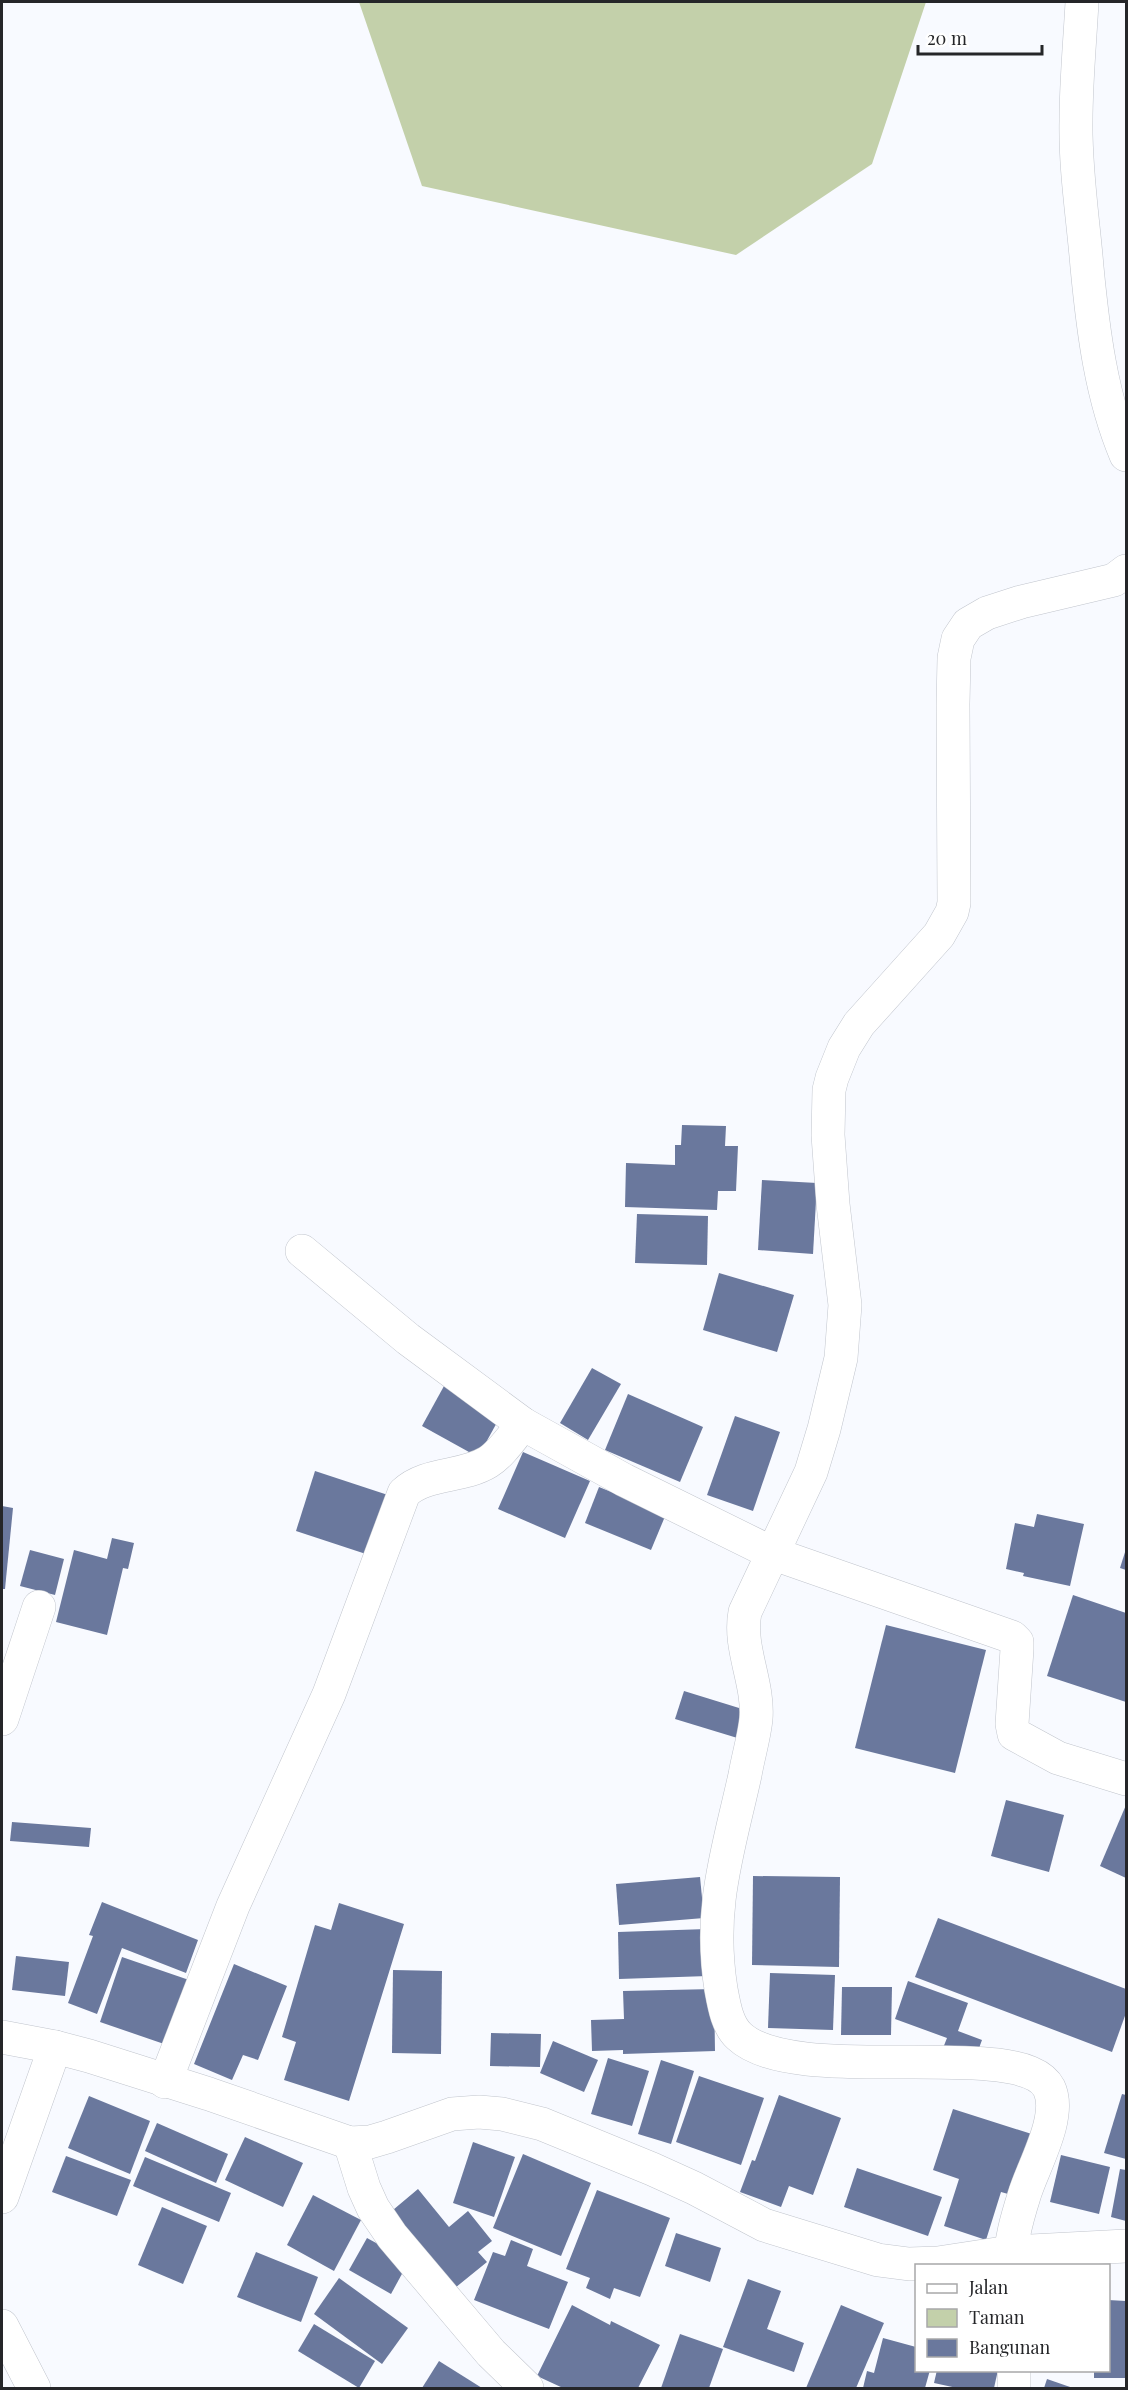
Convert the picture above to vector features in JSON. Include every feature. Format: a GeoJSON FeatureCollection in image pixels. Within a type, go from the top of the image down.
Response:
{"type":"FeatureCollection","features":[{"type":"Feature","properties":{"kind":"street"},"geometry":{"type":"LineString","coordinates":[[1082,2],[1076,122],[1079,189],[1099,360],[1114,421],[1126,455]]}},
{"type":"Feature","properties":{"kind":"street"},"geometry":{"type":"LineString","coordinates":[[1010,2259],[1024,2194],[1044,2146],[1053,2106],[1049,2089],[1040,2077],[998,2065],[836,2061],[784,2055],[751,2044],[741,2038],[728,2019],[716,1955],[717,1909],[722,1872],[756,1719],[754,1685],[742,1627],[750,1598],[774,1554],[811,1472],[842,1358],[845,1305],[833,1204],[828,1135],[829,1090],[844,1048],[859,1024],[939,935],[952,912],[954,903],[953,704],[954,658],[958,639],[968,624],[987,613],[1021,602],[1114,580],[1126,571]]}},
{"type":"Feature","properties":{"kind":"street"},"geometry":{"type":"LineString","coordinates":[[302,1251],[408,1339],[523,1424],[624,1480],[774,1554],[1012,1636],[1017,1642],[1012,1724],[1014,1734],[1058,1758],[1126,1779]]}},
{"type":"Feature","properties":{"kind":"street"},"geometry":{"type":"LineString","coordinates":[[165,2082],[233,1906],[329,1694],[404,1493],[412,1485],[425,1480],[489,1462],[523,1424]]}},
{"type":"Feature","properties":{"kind":"street"},"geometry":{"type":"LineString","coordinates":[[2,1719],[39,1607]]}},
{"type":"Feature","properties":{"kind":"street"},"geometry":{"type":"LineString","coordinates":[[2,2037],[55,2047],[209,2094],[350,2143],[370,2142],[452,2114],[479,2112],[502,2114],[542,2124],[662,2173],[764,2225],[851,2253],[909,2264],[1010,2259],[1126,2246]]}},
{"type":"Feature","properties":{"kind":"street"},"geometry":{"type":"LineString","coordinates":[[2,2197],[55,2047]]}},
{"type":"Feature","properties":{"kind":"street"},"geometry":{"type":"LineString","coordinates":[[350,2143],[364,2188],[373,2208],[392,2236],[491,2353],[527,2388]]}},
{"type":"Feature","properties":{"kind":"street"},"geometry":{"type":"LineString","coordinates":[[2,2326],[34,2388]]}},
{"type":"Feature","properties":{"kind":"street"},"geometry":{"type":"LineString","coordinates":[[1014,2372],[1014,2388]]}},
{"type":"Feature","properties":{"kind":"green space"},"geometry":{"type":"Polygon","coordinates":[[[359,2],[926,2],[872,164],[736,255],[422,186],[359,2]]]}},
{"type":"Feature","properties":{"kind":"building"},"geometry":{"type":"Polygon","coordinates":[[[682,1125],[726,1126],[725,1146],[738,1146],[736,1191],[718,1191],[717,1210],[625,1207],[626,1163],[675,1165],[675,1145],[681,1145],[682,1125]]]}},
{"type":"Feature","properties":{"kind":"building"},"geometry":{"type":"Polygon","coordinates":[[[762,1180],[817,1183],[813,1254],[758,1250],[762,1180]]]}},
{"type":"Feature","properties":{"kind":"building"},"geometry":{"type":"Polygon","coordinates":[[[637,1214],[708,1216],[707,1265],[635,1263],[637,1214]]]}},
{"type":"Feature","properties":{"kind":"building"},"geometry":{"type":"Polygon","coordinates":[[[719,1273],[794,1295],[777,1352],[703,1330],[719,1273]]]}},
{"type":"Feature","properties":{"kind":"building"},"geometry":{"type":"Polygon","coordinates":[[[592,1368],[621,1384],[588,1440],[560,1423],[592,1368]]]}},
{"type":"Feature","properties":{"kind":"building"},"geometry":{"type":"Polygon","coordinates":[[[444,1386],[500,1417],[478,1457],[422,1426],[444,1386]]]}},
{"type":"Feature","properties":{"kind":"building"},"geometry":{"type":"Polygon","coordinates":[[[628,1394],[703,1427],[680,1482],[605,1450],[628,1394]]]}},
{"type":"Feature","properties":{"kind":"building"},"geometry":{"type":"Polygon","coordinates":[[[735,1416],[780,1432],[753,1511],[707,1495],[735,1416]]]}},
{"type":"Feature","properties":{"kind":"building"},"geometry":{"type":"Polygon","coordinates":[[[523,1452],[590,1481],[565,1538],[498,1509],[523,1452]]]}},
{"type":"Feature","properties":{"kind":"building"},"geometry":{"type":"Polygon","coordinates":[[[315,1471],[394,1497],[375,1557],[296,1531],[315,1471]]]}},
{"type":"Feature","properties":{"kind":"building"},"geometry":{"type":"Polygon","coordinates":[[[599,1487],[666,1514],[651,1550],[585,1523],[599,1487]]]}},
{"type":"Feature","properties":{"kind":"building"},"geometry":{"type":"Polygon","coordinates":[[[2,1506],[13,1508],[5,1589],[2,1589],[2,1506]]]}},
{"type":"Feature","properties":{"kind":"building"},"geometry":{"type":"Polygon","coordinates":[[[1037,1514],[1084,1524],[1070,1586],[1023,1576],[1024,1573],[1006,1569],[1015,1523],[1034,1527],[1037,1514]]]}},
{"type":"Feature","properties":{"kind":"building"},"geometry":{"type":"Polygon","coordinates":[[[112,1538],[134,1543],[128,1569],[123,1568],[107,1635],[56,1622],[74,1550],[107,1559],[112,1538]]]}},
{"type":"Feature","properties":{"kind":"building"},"geometry":{"type":"Polygon","coordinates":[[[1126,1549],[1126,1570],[1120,1568],[1126,1549]]]}},
{"type":"Feature","properties":{"kind":"building"},"geometry":{"type":"Polygon","coordinates":[[[30,1550],[64,1559],[55,1595],[20,1586],[30,1550]]]}},
{"type":"Feature","properties":{"kind":"building"},"geometry":{"type":"Polygon","coordinates":[[[1073,1595],[1126,1613],[1126,1702],[1047,1676],[1073,1595]]]}},
{"type":"Feature","properties":{"kind":"building"},"geometry":{"type":"Polygon","coordinates":[[[886,1625],[986,1650],[955,1773],[855,1748],[886,1625]]]}},
{"type":"Feature","properties":{"kind":"building"},"geometry":{"type":"Polygon","coordinates":[[[684,1691],[752,1712],[744,1740],[675,1719],[684,1691]]]}},
{"type":"Feature","properties":{"kind":"building"},"geometry":{"type":"Polygon","coordinates":[[[1006,1800],[1064,1815],[1049,1872],[991,1856],[1006,1800]]]}},
{"type":"Feature","properties":{"kind":"building"},"geometry":{"type":"Polygon","coordinates":[[[1126,1805],[1126,1878],[1100,1866],[1126,1805]]]}},
{"type":"Feature","properties":{"kind":"building"},"geometry":{"type":"Polygon","coordinates":[[[12,1822],[91,1828],[89,1847],[10,1841],[12,1822]]]}},
{"type":"Feature","properties":{"kind":"building"},"geometry":{"type":"Polygon","coordinates":[[[753,1876],[840,1877],[839,1967],[752,1965],[753,1876]]]}},
{"type":"Feature","properties":{"kind":"building"},"geometry":{"type":"Polygon","coordinates":[[[700,1877],[704,1918],[619,1925],[616,1884],[700,1877]]]}},
{"type":"Feature","properties":{"kind":"building"},"geometry":{"type":"Polygon","coordinates":[[[102,1902],[198,1940],[186,1973],[122,1948],[97,2014],[68,2003],[93,1936],[89,1935],[102,1902]]]}},
{"type":"Feature","properties":{"kind":"building"},"geometry":{"type":"Polygon","coordinates":[[[339,1903],[404,1924],[349,2101],[284,2080],[296,2042],[282,2037],[315,1925],[331,1930],[339,1903]]]}},
{"type":"Feature","properties":{"kind":"building"},"geometry":{"type":"Polygon","coordinates":[[[938,1918],[1126,1989],[1126,2013],[1112,2052],[915,1977],[938,1918]]]}},
{"type":"Feature","properties":{"kind":"building"},"geometry":{"type":"Polygon","coordinates":[[[707,1929],[708,1976],[619,1979],[618,1932],[707,1929]]]}},
{"type":"Feature","properties":{"kind":"building"},"geometry":{"type":"Polygon","coordinates":[[[16,1956],[69,1962],[65,1996],[12,1990],[16,1956]]]}},
{"type":"Feature","properties":{"kind":"building"},"geometry":{"type":"Polygon","coordinates":[[[122,1957],[189,1980],[167,2045],[100,2022],[122,1957]]]}},
{"type":"Feature","properties":{"kind":"building"},"geometry":{"type":"Polygon","coordinates":[[[234,1964],[287,1986],[258,2060],[243,2055],[232,2080],[194,2064],[234,1964]]]}},
{"type":"Feature","properties":{"kind":"building"},"geometry":{"type":"Polygon","coordinates":[[[393,1970],[442,1971],[441,2054],[392,2053],[393,1970]]]}},
{"type":"Feature","properties":{"kind":"building"},"geometry":{"type":"Polygon","coordinates":[[[770,1973],[835,1975],[833,2030],[768,2028],[770,1973]]]}},
{"type":"Feature","properties":{"kind":"building"},"geometry":{"type":"Polygon","coordinates":[[[908,1981],[968,2003],[958,2031],[982,2040],[975,2059],[943,2048],[947,2038],[895,2019],[908,1981]]]}},
{"type":"Feature","properties":{"kind":"building"},"geometry":{"type":"Polygon","coordinates":[[[842,1987],[892,1987],[891,2035],[841,2035],[842,1987]]]}},
{"type":"Feature","properties":{"kind":"building"},"geometry":{"type":"Polygon","coordinates":[[[714,1989],[715,2051],[623,2054],[623,2050],[592,2051],[591,2020],[624,2019],[623,1991],[714,1989]]]}},
{"type":"Feature","properties":{"kind":"building"},"geometry":{"type":"Polygon","coordinates":[[[491,2033],[541,2034],[540,2067],[490,2066],[491,2033]]]}},
{"type":"Feature","properties":{"kind":"building"},"geometry":{"type":"Polygon","coordinates":[[[553,2041],[598,2060],[584,2092],[540,2073],[553,2041]]]}},
{"type":"Feature","properties":{"kind":"building"},"geometry":{"type":"Polygon","coordinates":[[[608,2058],[649,2071],[632,2126],[591,2114],[608,2058]]]}},
{"type":"Feature","properties":{"kind":"building"},"geometry":{"type":"Polygon","coordinates":[[[661,2060],[694,2071],[671,2144],[638,2134],[661,2060]]]}},
{"type":"Feature","properties":{"kind":"building"},"geometry":{"type":"Polygon","coordinates":[[[699,2076],[764,2098],[741,2165],[676,2142],[699,2076]]]}},
{"type":"Feature","properties":{"kind":"building"},"geometry":{"type":"Polygon","coordinates":[[[1122,2094],[1126,2095],[1126,2159],[1104,2153],[1122,2094]]]}},
{"type":"Feature","properties":{"kind":"building"},"geometry":{"type":"Polygon","coordinates":[[[779,2095],[841,2118],[813,2195],[789,2186],[781,2207],[740,2192],[752,2160],[755,2161],[779,2095]]]}},
{"type":"Feature","properties":{"kind":"building"},"geometry":{"type":"Polygon","coordinates":[[[89,2096],[150,2121],[130,2174],[68,2148],[89,2096]]]}},
{"type":"Feature","properties":{"kind":"building"},"geometry":{"type":"Polygon","coordinates":[[[953,2109],[1038,2136],[1019,2197],[1001,2192],[986,2240],[944,2226],[959,2179],[933,2170],[953,2109]]]}},
{"type":"Feature","properties":{"kind":"building"},"geometry":{"type":"Polygon","coordinates":[[[157,2123],[228,2154],[216,2183],[145,2151],[157,2123]]]}},
{"type":"Feature","properties":{"kind":"building"},"geometry":{"type":"Polygon","coordinates":[[[245,2137],[303,2163],[283,2207],[225,2180],[245,2137]]]}},
{"type":"Feature","properties":{"kind":"building"},"geometry":{"type":"Polygon","coordinates":[[[473,2142],[515,2157],[494,2217],[453,2203],[473,2142]]]}},
{"type":"Feature","properties":{"kind":"building"},"geometry":{"type":"Polygon","coordinates":[[[523,2154],[591,2183],[561,2256],[493,2228],[523,2154]]]}},
{"type":"Feature","properties":{"kind":"building"},"geometry":{"type":"Polygon","coordinates":[[[1061,2155],[1110,2167],[1099,2214],[1050,2202],[1061,2155]]]}},
{"type":"Feature","properties":{"kind":"building"},"geometry":{"type":"Polygon","coordinates":[[[66,2156],[131,2180],[117,2216],[52,2192],[66,2156]]]}},
{"type":"Feature","properties":{"kind":"building"},"geometry":{"type":"Polygon","coordinates":[[[145,2157],[231,2193],[219,2222],[133,2186],[145,2157]]]}},
{"type":"Feature","properties":{"kind":"building"},"geometry":{"type":"Polygon","coordinates":[[[857,2168],[942,2197],[928,2236],[844,2207],[857,2168]]]}},
{"type":"Feature","properties":{"kind":"building"},"geometry":{"type":"Polygon","coordinates":[[[1120,2169],[1126,2170],[1126,2221],[1111,2217],[1120,2169]]]}},
{"type":"Feature","properties":{"kind":"building"},"geometry":{"type":"Polygon","coordinates":[[[418,2189],[449,2227],[468,2211],[492,2241],[478,2252],[487,2262],[450,2292],[387,2215],[418,2189]]]}},
{"type":"Feature","properties":{"kind":"building"},"geometry":{"type":"Polygon","coordinates":[[[597,2190],[670,2218],[640,2297],[614,2288],[610,2299],[586,2288],[590,2278],[566,2269],[597,2190]]]}},
{"type":"Feature","properties":{"kind":"building"},"geometry":{"type":"Polygon","coordinates":[[[313,2195],[361,2220],[334,2271],[287,2245],[313,2195]]]}},
{"type":"Feature","properties":{"kind":"building"},"geometry":{"type":"Polygon","coordinates":[[[162,2207],[207,2226],[183,2284],[138,2265],[162,2207]]]}},
{"type":"Feature","properties":{"kind":"building"},"geometry":{"type":"Polygon","coordinates":[[[676,2233],[721,2248],[710,2282],[665,2266],[676,2233]]]}},
{"type":"Feature","properties":{"kind":"building"},"geometry":{"type":"Polygon","coordinates":[[[367,2238],[409,2261],[391,2294],[349,2270],[367,2238]]]}},
{"type":"Feature","properties":{"kind":"building"},"geometry":{"type":"Polygon","coordinates":[[[511,2240],[533,2249],[527,2266],[568,2282],[549,2329],[474,2300],[493,2252],[505,2256],[511,2240]]]}},
{"type":"Feature","properties":{"kind":"building"},"geometry":{"type":"Polygon","coordinates":[[[256,2252],[318,2277],[301,2322],[237,2297],[256,2252]]]}},
{"type":"Feature","properties":{"kind":"building"},"geometry":{"type":"Polygon","coordinates":[[[339,2278],[408,2328],[382,2364],[314,2314],[339,2278]]]}},
{"type":"Feature","properties":{"kind":"building"},"geometry":{"type":"Polygon","coordinates":[[[748,2279],[781,2291],[767,2329],[804,2343],[794,2372],[723,2347],[748,2279]]]}},
{"type":"Feature","properties":{"kind":"building"},"geometry":{"type":"Polygon","coordinates":[[[1110,2300],[1126,2301],[1126,2378],[1094,2378],[1094,2372],[1110,2372],[1110,2300]]]}},
{"type":"Feature","properties":{"kind":"building"},"geometry":{"type":"Polygon","coordinates":[[[572,2305],[610,2325],[611,2321],[660,2345],[638,2388],[563,2388],[537,2376],[572,2305]]]}},
{"type":"Feature","properties":{"kind":"building"},"geometry":{"type":"Polygon","coordinates":[[[841,2305],[884,2323],[856,2388],[806,2388],[841,2305]]]}},
{"type":"Feature","properties":{"kind":"building"},"geometry":{"type":"Polygon","coordinates":[[[314,2324],[375,2361],[359,2388],[298,2351],[314,2324]]]}},
{"type":"Feature","properties":{"kind":"building"},"geometry":{"type":"Polygon","coordinates":[[[680,2334],[723,2349],[709,2388],[661,2388],[680,2334]]]}},
{"type":"Feature","properties":{"kind":"building"},"geometry":{"type":"Polygon","coordinates":[[[883,2338],[915,2347],[915,2372],[929,2372],[925,2388],[863,2388],[867,2371],[874,2373],[883,2338]]]}},
{"type":"Feature","properties":{"kind":"building"},"geometry":{"type":"Polygon","coordinates":[[[439,2361],[482,2388],[422,2388],[439,2361]]]}},
{"type":"Feature","properties":{"kind":"building"},"geometry":{"type":"Polygon","coordinates":[[[937,2372],[998,2372],[994,2388],[957,2388],[934,2383],[937,2372]]]}},
{"type":"Feature","properties":{"kind":"building"},"geometry":{"type":"Polygon","coordinates":[[[1047,2379],[1073,2388],[1044,2388],[1047,2379]]]}}]}
